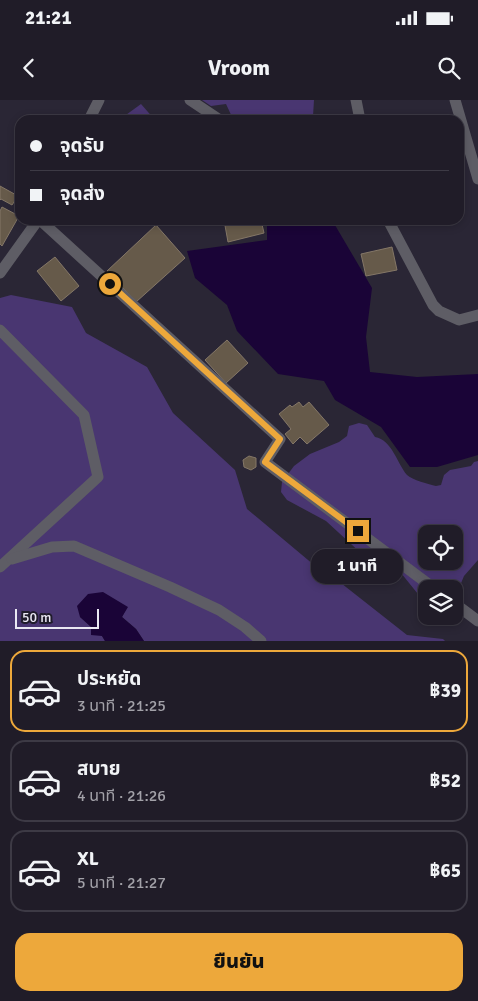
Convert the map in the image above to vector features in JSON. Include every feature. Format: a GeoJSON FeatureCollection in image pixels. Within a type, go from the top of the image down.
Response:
{"type":"FeatureCollection","features":[{"type":"Feature","properties":{"kind":"street"},"geometry":{"type":"LineString","coordinates":[[92,115],[99,100]]}},
{"type":"Feature","properties":{"kind":"street"},"geometry":{"type":"LineString","coordinates":[[190,100],[212,115]]}},
{"type":"Feature","properties":{"kind":"street"},"geometry":{"type":"LineString","coordinates":[[356,100],[359,115]]}},
{"type":"Feature","properties":{"kind":"street"},"geometry":{"type":"LineString","coordinates":[[455,100],[459,115]]}},
{"type":"Feature","properties":{"kind":"street"},"geometry":{"type":"LineString","coordinates":[[464,131],[478,179]]}},
{"type":"Feature","properties":{"kind":"street"},"geometry":{"type":"LineString","coordinates":[[0,273],[35,225]]}},
{"type":"Feature","properties":{"kind":"street"},"geometry":{"type":"LineString","coordinates":[[45,225],[280,439],[265,462],[423,580]]}},
{"type":"Feature","properties":{"kind":"street"},"geometry":{"type":"LineString","coordinates":[[391,225],[433,305],[439,311],[459,320],[478,315]]}},
{"type":"Feature","properties":{"kind":"street"},"geometry":{"type":"LineString","coordinates":[[0,330],[84,415],[98,477],[4,564]]}},
{"type":"Feature","properties":{"kind":"street"},"geometry":{"type":"LineString","coordinates":[[4,564],[52,547],[74,546],[219,610],[245,627],[261,641]]}},
{"type":"Feature","properties":{"kind":"street"},"geometry":{"type":"LineString","coordinates":[[463,610],[478,621]]}},
{"type":"Feature","properties":{"kind":"shaded area"},"geometry":{"type":"Polygon","coordinates":[[[202,100],[314,100],[313,115],[231,115],[226,104],[211,106],[202,100]]]}},
{"type":"Feature","properties":{"kind":"shaded area"},"geometry":{"type":"Polygon","coordinates":[[[141,104],[151,115],[126,115],[141,104]]]}},
{"type":"Feature","properties":{"kind":"shaded area"},"geometry":{"type":"Polygon","coordinates":[[[267,225],[335,225],[372,288],[366,337],[370,372],[417,377],[478,374],[478,455],[437,467],[410,467],[381,427],[335,400],[324,381],[278,374],[237,331],[227,305],[195,278],[187,251],[267,240],[267,225]]]}},
{"type":"Feature","properties":{"kind":"shaded area"},"geometry":{"type":"Polygon","coordinates":[[[11,295],[72,307],[86,333],[147,367],[173,413],[235,470],[247,509],[314,565],[332,576],[407,635],[443,639],[445,641],[144,641],[136,629],[122,617],[127,607],[80,617],[102,636],[105,641],[0,641],[0,298],[11,295]]]}},
{"type":"Feature","properties":{"kind":"shaded area"},"geometry":{"type":"Polygon","coordinates":[[[359,423],[367,425],[375,437],[381,439],[390,447],[409,477],[436,486],[441,485],[444,475],[450,470],[471,466],[474,462],[478,461],[478,560],[462,580],[418,580],[418,594],[401,573],[363,555],[326,521],[287,500],[281,492],[282,482],[294,466],[310,454],[339,442],[347,436],[349,426],[359,423]]]}},
{"type":"Feature","properties":{"kind":"shaded area"},"geometry":{"type":"Polygon","coordinates":[[[103,592],[128,607],[122,617],[136,629],[144,641],[105,641],[102,636],[91,635],[91,627],[80,617],[77,606],[88,594],[103,592]]]}},
{"type":"Feature","properties":{"kind":"building"},"geometry":{"type":"Polygon","coordinates":[[[0,186],[15,194],[15,200],[12,205],[0,200],[0,186]]]}},
{"type":"Feature","properties":{"kind":"building"},"geometry":{"type":"Polygon","coordinates":[[[2,207],[15,214],[15,223],[2,246],[0,244],[0,211],[2,207]]]}},
{"type":"Feature","properties":{"kind":"building"},"geometry":{"type":"Polygon","coordinates":[[[156,225],[185,258],[136,302],[107,271],[156,225]]]}},
{"type":"Feature","properties":{"kind":"building"},"geometry":{"type":"Polygon","coordinates":[[[225,225],[262,225],[264,233],[228,242],[225,225]]]}},
{"type":"Feature","properties":{"kind":"building"},"geometry":{"type":"Polygon","coordinates":[[[392,247],[397,270],[366,276],[361,254],[392,247]]]}},
{"type":"Feature","properties":{"kind":"building"},"geometry":{"type":"Polygon","coordinates":[[[55,257],[79,286],[61,301],[37,271],[55,257]]]}},
{"type":"Feature","properties":{"kind":"building"},"geometry":{"type":"Polygon","coordinates":[[[227,340],[248,363],[226,383],[205,360],[227,340]]]}},
{"type":"Feature","properties":{"kind":"building"},"geometry":{"type":"Polygon","coordinates":[[[299,402],[303,407],[309,402],[329,425],[307,444],[300,437],[293,444],[285,434],[291,429],[279,414],[290,405],[292,407],[299,402]]]}},
{"type":"Feature","properties":{"kind":"building"},"geometry":{"type":"Polygon","coordinates":[[[249,456],[256,458],[256,467],[251,470],[244,467],[243,460],[249,456]]]}},
{"type":"Feature","properties":{"kind":"route"},"geometry":{"type":"LineString","coordinates":[[110,284],[280,439],[265,462],[358,531]]}}]}
